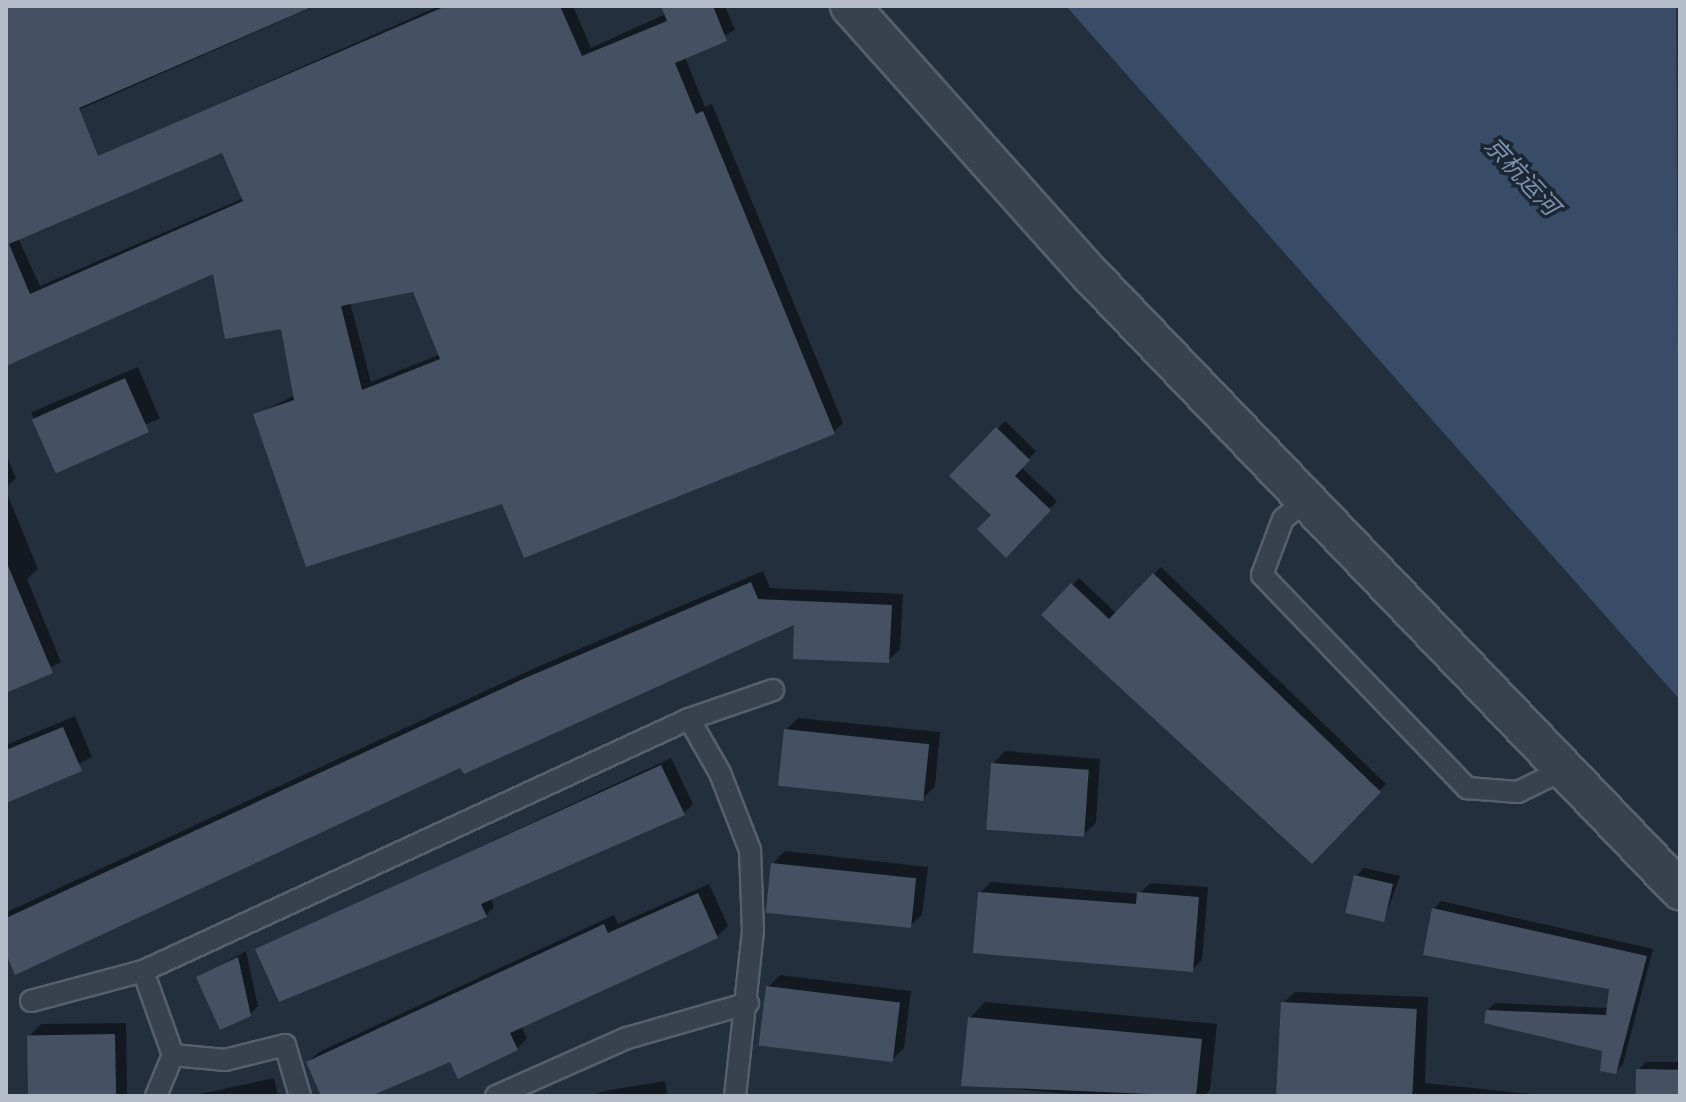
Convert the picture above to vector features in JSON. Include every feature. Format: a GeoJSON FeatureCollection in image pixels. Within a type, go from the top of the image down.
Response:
{"type":"FeatureCollection","features":[{"type":"Feature","properties":{"kind":"street"},"geometry":{"type":"LineString","coordinates":[[850,6],[1086,270],[1680,890]]}},
{"type":"Feature","properties":{"kind":"lane"},"geometry":{"type":"LineString","coordinates":[[1307,499],[1283,519],[1262,575],[1467,788],[1518,792],[1565,769]]}},
{"type":"Feature","properties":{"kind":"lane"},"geometry":{"type":"LineString","coordinates":[[31,1001],[143,971],[689,719],[773,690]]}},
{"type":"Feature","properties":{"kind":"lane"},"geometry":{"type":"LineString","coordinates":[[689,719],[720,773],[750,850],[748,1003],[735,1096]]}},
{"type":"Feature","properties":{"kind":"lane"},"geometry":{"type":"LineString","coordinates":[[143,971],[173,1055],[156,1096]]}},
{"type":"Feature","properties":{"kind":"lane"},"geometry":{"type":"LineString","coordinates":[[496,1096],[627,1038],[748,1003]]}},
{"type":"Feature","properties":{"kind":"lane"},"geometry":{"type":"LineString","coordinates":[[173,1055],[225,1060],[285,1045],[300,1096]]}},
{"type":"Feature","properties":{"kind":"water","name":"京杭运河"},"geometry":{"type":"Polygon","coordinates":[[[1066,6],[1676,6],[1680,700],[1066,6]]]}},
{"type":"Feature","properties":{"kind":"building"},"geometry":{"type":"Polygon","coordinates":[[[6,6],[314,6],[79,108],[98,156],[446,6],[560,6],[582,56],[667,21],[661,6],[713,6],[727,41],[675,63],[696,114],[703,111],[835,434],[524,558],[502,504],[306,567],[253,414],[294,400],[281,329],[225,339],[213,274],[6,366],[6,6]],[[222,153],[9,244],[30,294],[243,201],[222,153]],[[413,292],[341,306],[362,390],[440,359],[413,292]]]}},
{"type":"Feature","properties":{"kind":"building"},"geometry":{"type":"Polygon","coordinates":[[[125,378],[149,432],[56,473],[32,419],[125,378]]]}},
{"type":"Feature","properties":{"kind":"building"},"geometry":{"type":"Polygon","coordinates":[[[996,427],[1030,460],[1015,476],[1051,510],[1006,558],[977,529],[991,515],[949,476],[996,427]]]}},
{"type":"Feature","properties":{"kind":"building"},"geometry":{"type":"Polygon","coordinates":[[[6,561],[53,673],[6,693],[6,561]]]}},
{"type":"Feature","properties":{"kind":"building"},"geometry":{"type":"Polygon","coordinates":[[[1153,573],[1381,792],[1312,864],[1041,615],[1071,583],[1109,619],[1153,573]]]}},
{"type":"Feature","properties":{"kind":"building"},"geometry":{"type":"Polygon","coordinates":[[[751,582],[758,599],[892,605],[889,663],[793,659],[794,625],[464,774],[460,768],[15,975],[6,954],[6,918],[523,679],[751,582]]]}},
{"type":"Feature","properties":{"kind":"building"},"geometry":{"type":"Polygon","coordinates":[[[63,727],[82,771],[6,803],[6,750],[63,727]]]}},
{"type":"Feature","properties":{"kind":"building"},"geometry":{"type":"Polygon","coordinates":[[[784,729],[929,744],[923,801],[778,786],[784,729]]]}},
{"type":"Feature","properties":{"kind":"building"},"geometry":{"type":"Polygon","coordinates":[[[991,763],[1089,770],[1084,837],[986,830],[991,763]]]}},
{"type":"Feature","properties":{"kind":"building"},"geometry":{"type":"Polygon","coordinates":[[[661,765],[685,815],[481,904],[487,917],[279,1002],[255,949],[661,765]]]}},
{"type":"Feature","properties":{"kind":"building"},"geometry":{"type":"Polygon","coordinates":[[[771,863],[916,878],[911,928],[766,913],[771,863]]]}},
{"type":"Feature","properties":{"kind":"building"},"geometry":{"type":"Polygon","coordinates":[[[1354,875],[1393,884],[1384,922],[1345,913],[1354,875]]]}},
{"type":"Feature","properties":{"kind":"building"},"geometry":{"type":"Polygon","coordinates":[[[978,892],[1136,904],[1137,892],[1199,897],[1193,972],[973,953],[978,892]]]}},
{"type":"Feature","properties":{"kind":"building"},"geometry":{"type":"Polygon","coordinates":[[[698,893],[718,938],[510,1033],[518,1050],[458,1079],[450,1062],[371,1096],[321,1096],[306,1062],[604,924],[608,933],[698,893]]]}},
{"type":"Feature","properties":{"kind":"building"},"geometry":{"type":"Polygon","coordinates":[[[1432,908],[1647,956],[1616,1074],[1600,1071],[1602,1051],[1484,1023],[1486,1010],[1606,1015],[1609,989],[1423,955],[1432,908]]]}},
{"type":"Feature","properties":{"kind":"building"},"geometry":{"type":"Polygon","coordinates":[[[238,957],[251,1016],[220,1030],[196,977],[238,957]]]}},
{"type":"Feature","properties":{"kind":"building"},"geometry":{"type":"Polygon","coordinates":[[[766,986],[900,1002],[893,1062],[759,1046],[766,986]]]}},
{"type":"Feature","properties":{"kind":"building"},"geometry":{"type":"Polygon","coordinates":[[[1281,1002],[1417,1009],[1412,1096],[1276,1096],[1281,1002]]]}},
{"type":"Feature","properties":{"kind":"building"},"geometry":{"type":"Polygon","coordinates":[[[968,1017],[1202,1039],[1196,1096],[961,1086],[968,1017]]]}},
{"type":"Feature","properties":{"kind":"building"},"geometry":{"type":"Polygon","coordinates":[[[115,1034],[116,1096],[28,1096],[27,1036],[115,1034]]]}},
{"type":"Feature","properties":{"kind":"building"},"geometry":{"type":"Polygon","coordinates":[[[1636,1069],[1680,1070],[1680,1096],[1636,1096],[1636,1069]]]}}]}
